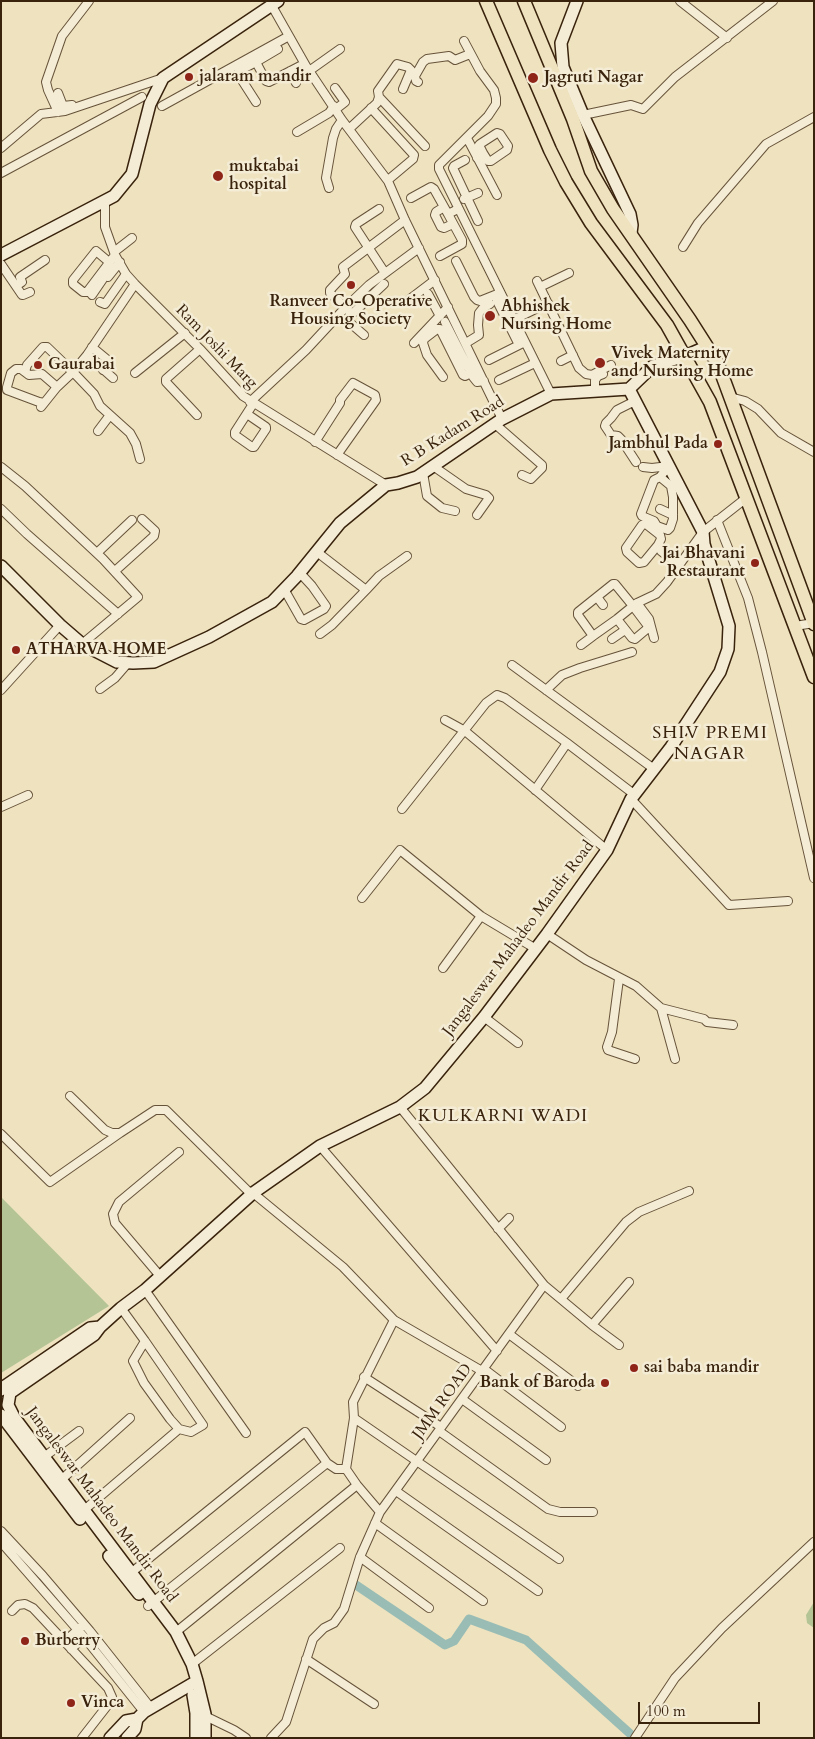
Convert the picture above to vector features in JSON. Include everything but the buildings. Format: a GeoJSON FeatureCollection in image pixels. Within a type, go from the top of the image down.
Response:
{"type":"FeatureCollection","features":[{"type":"Feature","properties":{"kind":"main road"},"geometry":{"type":"LineString","coordinates":[[486,1],[550,150],[566,182],[591,223],[672,332],[710,402],[745,499],[814,677]]}},
{"type":"Feature","properties":{"kind":"main road"},"geometry":{"type":"LineString","coordinates":[[524,1],[564,95],[591,171],[613,209],[718,364],[814,623]]}},
{"type":"Feature","properties":{"kind":"main road"},"geometry":{"type":"LineString","coordinates":[[577,1],[561,43],[563,67],[583,116],[630,214],[632,225],[630,233]]}},
{"type":"Feature","properties":{"kind":"main road"},"geometry":{"type":"LineString","coordinates":[[1,255],[114,196],[132,174],[151,102],[163,78],[275,4]]}},
{"type":"Feature","properties":{"kind":"main road"},"geometry":{"type":"LineString","coordinates":[[672,332],[690,320]]}},
{"type":"Feature","properties":{"kind":"main road"},"geometry":{"type":"LineString","coordinates":[[629,389],[653,366],[706,347]]}},
{"type":"Feature","properties":{"kind":"main road","name":"R B Kadam Road"},"geometry":{"type":"LineString","coordinates":[[1,566],[60,625],[82,644],[116,662],[154,662],[209,637],[272,602],[300,573],[340,523],[386,485],[398,484],[417,477],[498,422],[551,394],[629,389]]}},
{"type":"Feature","properties":{"kind":"main road","name":"Jangaleswar Mahadeo Mandir Road"},"geometry":{"type":"LineString","coordinates":[[194,1683],[178,1648],[132,1572],[10,1412],[4,1394],[94,1335],[121,1308],[144,1290],[253,1193],[320,1146],[400,1107],[425,1088],[484,1017],[536,949],[607,850],[633,797],[720,672],[728,649],[729,626],[704,544],[703,532],[629,389]]}},
{"type":"Feature","properties":{"kind":"main road","name":"Jangaleswar Mahadeo Mandir Road"},"geometry":{"type":"LineString","coordinates":[[1,1415],[151,1604],[176,1632],[192,1664],[194,1683]]}},
{"type":"Feature","properties":{"kind":"main road"},"geometry":{"type":"LineString","coordinates":[[110,1738],[126,1721],[144,1713],[194,1683],[205,1738]]}},
{"type":"Feature","properties":{"kind":"main road"},"geometry":{"type":"LineString","coordinates":[[127,1738],[135,1729],[144,1713]]}},
{"type":"Feature","properties":{"kind":"main road"},"geometry":{"type":"LineString","coordinates":[[196,1738],[200,1714]]}},
{"type":"Feature","properties":{"kind":"street"},"geometry":{"type":"LineString","coordinates":[[58,112],[46,82],[62,36],[89,1]]}},
{"type":"Feature","properties":{"kind":"street"},"geometry":{"type":"LineString","coordinates":[[680,1],[727,38]]}},
{"type":"Feature","properties":{"kind":"street"},"geometry":{"type":"LineString","coordinates":[[583,116],[631,105],[643,109],[675,77],[773,1]]}},
{"type":"Feature","properties":{"kind":"street"},"geometry":{"type":"LineString","coordinates":[[275,4],[304,64],[342,120],[388,180],[405,220],[484,381],[498,422],[542,465],[542,468],[531,479],[522,475]]}},
{"type":"Feature","properties":{"kind":"street"},"geometry":{"type":"LineString","coordinates":[[1,173],[289,36]]}},
{"type":"Feature","properties":{"kind":"street"},"geometry":{"type":"LineString","coordinates":[[464,41],[470,54],[494,90],[496,104],[488,116],[439,165],[513,320],[522,344]]}},
{"type":"Feature","properties":{"kind":"street"},"geometry":{"type":"LineString","coordinates":[[256,102],[238,74],[239,71],[278,49]]}},
{"type":"Feature","properties":{"kind":"street"},"geometry":{"type":"LineString","coordinates":[[309,71],[340,49]]}},
{"type":"Feature","properties":{"kind":"street"},"geometry":{"type":"LineString","coordinates":[[418,82],[415,76],[423,62],[427,59],[449,56],[454,60],[470,54]]}},
{"type":"Feature","properties":{"kind":"street"},"geometry":{"type":"LineString","coordinates":[[256,62],[269,82],[304,64]]}},
{"type":"Feature","properties":{"kind":"street"},"geometry":{"type":"LineString","coordinates":[[349,128],[377,102],[379,97],[378,91],[397,64],[408,67],[410,70],[403,89]]}},
{"type":"Feature","properties":{"kind":"street"},"geometry":{"type":"LineString","coordinates":[[290,71],[296,83]]}},
{"type":"Feature","properties":{"kind":"street"},"geometry":{"type":"LineString","coordinates":[[1,148],[41,114],[58,112],[138,88],[163,78]]}},
{"type":"Feature","properties":{"kind":"street"},"geometry":{"type":"LineString","coordinates":[[297,132],[345,102],[338,86],[326,95]]}},
{"type":"Feature","properties":{"kind":"street"},"geometry":{"type":"LineString","coordinates":[[138,88],[151,102]]}},
{"type":"Feature","properties":{"kind":"street"},"geometry":{"type":"LineString","coordinates":[[58,93],[62,106],[73,106],[87,98]]}},
{"type":"Feature","properties":{"kind":"street"},"geometry":{"type":"LineString","coordinates":[[379,97],[425,146]]}},
{"type":"Feature","properties":{"kind":"street"},"geometry":{"type":"LineString","coordinates":[[371,108],[414,155],[413,160],[388,180]]}},
{"type":"Feature","properties":{"kind":"street"},"geometry":{"type":"LineString","coordinates":[[683,247],[698,223],[766,144],[814,117]]}},
{"type":"Feature","properties":{"kind":"street"},"geometry":{"type":"LineString","coordinates":[[329,188],[326,178],[333,138],[342,120]]}},
{"type":"Feature","properties":{"kind":"street"},"geometry":{"type":"LineString","coordinates":[[467,138],[480,155],[497,195]]}},
{"type":"Feature","properties":{"kind":"street"},"geometry":{"type":"LineString","coordinates":[[465,160],[453,168],[478,220]]}},
{"type":"Feature","properties":{"kind":"street"},"geometry":{"type":"LineString","coordinates":[[411,198],[431,187],[434,189],[462,240],[462,244],[440,256]]}},
{"type":"Feature","properties":{"kind":"street"},"geometry":{"type":"LineString","coordinates":[[453,224],[444,228],[441,227],[435,215],[436,212],[446,211],[457,206],[466,198],[478,192]]}},
{"type":"Feature","properties":{"kind":"street","name":"Ram Joshi Marg"},"geometry":{"type":"LineString","coordinates":[[105,201],[105,227],[115,254],[126,274],[200,349],[242,396],[386,485]]}},
{"type":"Feature","properties":{"kind":"street"},"geometry":{"type":"LineString","coordinates":[[379,208],[356,224],[355,227],[385,273]]}},
{"type":"Feature","properties":{"kind":"street"},"geometry":{"type":"LineString","coordinates":[[352,314],[330,293],[330,290],[345,274],[344,267],[405,220]]}},
{"type":"Feature","properties":{"kind":"street"},"geometry":{"type":"LineString","coordinates":[[109,262],[96,251],[73,280],[73,284],[87,292],[115,254],[132,238]]}},
{"type":"Feature","properties":{"kind":"street"},"geometry":{"type":"LineString","coordinates":[[247,414],[251,403],[306,350],[345,308],[369,285],[419,248]]}},
{"type":"Feature","properties":{"kind":"street"},"geometry":{"type":"LineString","coordinates":[[1,264],[23,286],[20,277],[45,260]]}},
{"type":"Feature","properties":{"kind":"street"},"geometry":{"type":"LineString","coordinates":[[456,261],[477,300],[480,301],[500,293]]}},
{"type":"Feature","properties":{"kind":"street"},"geometry":{"type":"LineString","coordinates":[[92,295],[105,276],[108,276],[120,262]]}},
{"type":"Feature","properties":{"kind":"street"},"geometry":{"type":"LineString","coordinates":[[569,273],[539,284],[579,368],[586,374],[595,376],[606,372]]}},
{"type":"Feature","properties":{"kind":"street"},"geometry":{"type":"LineString","coordinates":[[100,302],[105,304],[126,274]]}},
{"type":"Feature","properties":{"kind":"street"},"geometry":{"type":"LineString","coordinates":[[108,276],[118,284]]}},
{"type":"Feature","properties":{"kind":"street"},"geometry":{"type":"LineString","coordinates":[[410,298],[435,280]]}},
{"type":"Feature","properties":{"kind":"street"},"geometry":{"type":"LineString","coordinates":[[57,386],[42,374],[29,375],[21,369],[16,369],[11,373],[6,386],[7,390],[43,405],[57,386],[73,372],[87,355],[134,284]]}},
{"type":"Feature","properties":{"kind":"street"},"geometry":{"type":"LineString","coordinates":[[364,335],[349,322],[348,318],[384,284]]}},
{"type":"Feature","properties":{"kind":"street"},"geometry":{"type":"LineString","coordinates":[[369,285],[376,292]]}},
{"type":"Feature","properties":{"kind":"street"},"geometry":{"type":"LineString","coordinates":[[428,294],[471,373],[477,382],[484,381]]}},
{"type":"Feature","properties":{"kind":"street"},"geometry":{"type":"LineString","coordinates":[[358,296],[364,303]]}},
{"type":"Feature","properties":{"kind":"street"},"geometry":{"type":"LineString","coordinates":[[466,343],[479,335],[479,313],[494,303],[535,363],[551,394]]}},
{"type":"Feature","properties":{"kind":"street"},"geometry":{"type":"LineString","coordinates":[[513,320],[548,303]]}},
{"type":"Feature","properties":{"kind":"street"},"geometry":{"type":"LineString","coordinates":[[414,343],[442,319],[448,307]]}},
{"type":"Feature","properties":{"kind":"street"},"geometry":{"type":"LineString","coordinates":[[443,377],[427,355],[423,343],[424,339],[432,331],[440,329],[462,375],[465,376],[471,373]]}},
{"type":"Feature","properties":{"kind":"street"},"geometry":{"type":"LineString","coordinates":[[135,373],[185,334]]}},
{"type":"Feature","properties":{"kind":"street"},"geometry":{"type":"LineString","coordinates":[[489,360],[522,344]]}},
{"type":"Feature","properties":{"kind":"street"},"geometry":{"type":"LineString","coordinates":[[25,372],[27,366],[43,347],[47,346],[94,394],[100,406],[130,433],[136,444],[140,459]]}},
{"type":"Feature","properties":{"kind":"street"},"geometry":{"type":"LineString","coordinates":[[92,347],[109,361],[103,370]]}},
{"type":"Feature","properties":{"kind":"street"},"geometry":{"type":"LineString","coordinates":[[197,415],[166,382],[166,379],[200,349]]}},
{"type":"Feature","properties":{"kind":"street"},"geometry":{"type":"LineString","coordinates":[[87,355],[113,378]]}},
{"type":"Feature","properties":{"kind":"street"},"geometry":{"type":"LineString","coordinates":[[561,361],[573,356]]}},
{"type":"Feature","properties":{"kind":"street"},"geometry":{"type":"LineString","coordinates":[[433,364],[442,360]]}},
{"type":"Feature","properties":{"kind":"street"},"geometry":{"type":"LineString","coordinates":[[500,380],[535,363]]}},
{"type":"Feature","properties":{"kind":"street"},"geometry":{"type":"LineString","coordinates":[[595,376],[611,365]]}},
{"type":"Feature","properties":{"kind":"street"},"geometry":{"type":"LineString","coordinates":[[595,376],[595,392]]}},
{"type":"Feature","properties":{"kind":"street"},"geometry":{"type":"LineString","coordinates":[[315,442],[352,383],[375,395],[376,400],[337,455]]}},
{"type":"Feature","properties":{"kind":"street"},"geometry":{"type":"LineString","coordinates":[[730,397],[745,401],[758,410],[781,433],[814,452]]}},
{"type":"Feature","properties":{"kind":"street"},"geometry":{"type":"LineString","coordinates":[[635,401],[617,410],[606,422],[605,426],[611,435],[618,436],[621,439],[636,462]]}},
{"type":"Feature","properties":{"kind":"street"},"geometry":{"type":"LineString","coordinates":[[98,431],[110,415]]}},
{"type":"Feature","properties":{"kind":"street"},"geometry":{"type":"LineString","coordinates":[[643,466],[652,468],[669,466]]}},
{"type":"Feature","properties":{"kind":"street"},"geometry":{"type":"LineString","coordinates":[[660,477],[671,486],[673,497],[673,515],[668,530],[657,526],[654,521],[641,514],[654,480],[660,477],[669,466]]}},
{"type":"Feature","properties":{"kind":"street"},"geometry":{"type":"LineString","coordinates":[[1,467],[25,486],[97,554],[138,597],[82,644]]}},
{"type":"Feature","properties":{"kind":"street"},"geometry":{"type":"LineString","coordinates":[[455,512],[442,508],[427,496],[428,470],[466,490],[486,495],[489,498],[477,515]]}},
{"type":"Feature","properties":{"kind":"street"},"geometry":{"type":"LineString","coordinates":[[581,644],[635,605],[656,594],[667,582],[703,532],[745,499]]}},
{"type":"Feature","properties":{"kind":"street"},"geometry":{"type":"LineString","coordinates":[[660,509],[673,515]]}},
{"type":"Feature","properties":{"kind":"street"},"geometry":{"type":"LineString","coordinates":[[1,510],[118,614]]}},
{"type":"Feature","properties":{"kind":"street"},"geometry":{"type":"LineString","coordinates":[[114,572],[154,536],[155,531],[142,519]]}},
{"type":"Feature","properties":{"kind":"street"},"geometry":{"type":"LineString","coordinates":[[97,554],[132,520]]}},
{"type":"Feature","properties":{"kind":"street"},"geometry":{"type":"LineString","coordinates":[[717,520],[750,607],[814,878]]}},
{"type":"Feature","properties":{"kind":"street"},"geometry":{"type":"LineString","coordinates":[[646,524],[660,535],[661,539],[658,545],[644,562],[639,563],[627,552],[626,548],[642,525],[646,524]]}},
{"type":"Feature","properties":{"kind":"street"},"geometry":{"type":"LineString","coordinates":[[658,545],[661,551],[679,565]]}},
{"type":"Feature","properties":{"kind":"street"},"geometry":{"type":"LineString","coordinates":[[316,552],[366,590]]}},
{"type":"Feature","properties":{"kind":"street"},"geometry":{"type":"LineString","coordinates":[[320,634],[332,625],[378,576],[406,556]]}},
{"type":"Feature","properties":{"kind":"street"},"geometry":{"type":"LineString","coordinates":[[284,589],[301,619],[304,620],[324,609],[326,606],[300,573]]}},
{"type":"Feature","properties":{"kind":"street"},"geometry":{"type":"LineString","coordinates":[[593,636],[578,615],[578,612],[615,584],[649,619],[654,638]]}},
{"type":"Feature","properties":{"kind":"street"},"geometry":{"type":"LineString","coordinates":[[596,597],[603,605]]}},
{"type":"Feature","properties":{"kind":"street"},"geometry":{"type":"LineString","coordinates":[[617,619],[632,638],[635,638],[648,628],[635,605]]}},
{"type":"Feature","properties":{"kind":"street"},"geometry":{"type":"LineString","coordinates":[[794,626],[814,623]]}},
{"type":"Feature","properties":{"kind":"street"},"geometry":{"type":"LineString","coordinates":[[1,690],[60,625]]}},
{"type":"Feature","properties":{"kind":"street"},"geometry":{"type":"LineString","coordinates":[[612,639],[625,630]]}},
{"type":"Feature","properties":{"kind":"street"},"geometry":{"type":"LineString","coordinates":[[546,690],[562,676],[580,668],[632,652]]}},
{"type":"Feature","properties":{"kind":"street"},"geometry":{"type":"LineString","coordinates":[[100,689],[115,678],[128,663]]}},
{"type":"Feature","properties":{"kind":"street"},"geometry":{"type":"LineString","coordinates":[[512,665],[654,769]]}},
{"type":"Feature","properties":{"kind":"street"},"geometry":{"type":"LineString","coordinates":[[402,808],[489,699],[497,695],[505,698],[567,743],[633,797],[729,906],[788,901]]}},
{"type":"Feature","properties":{"kind":"street"},"geometry":{"type":"LineString","coordinates":[[445,720],[464,731],[607,850]]}},
{"type":"Feature","properties":{"kind":"street"},"geometry":{"type":"LineString","coordinates":[[535,790],[567,743]]}},
{"type":"Feature","properties":{"kind":"street"},"geometry":{"type":"LineString","coordinates":[[1,807],[28,794]]}},
{"type":"Feature","properties":{"kind":"street"},"geometry":{"type":"LineString","coordinates":[[362,898],[400,850],[482,916],[536,949]]}},
{"type":"Feature","properties":{"kind":"street"},"geometry":{"type":"LineString","coordinates":[[443,968],[482,916]]}},
{"type":"Feature","properties":{"kind":"street"},"geometry":{"type":"LineString","coordinates":[[547,934],[586,960],[619,979],[636,986],[661,1008],[704,1019],[707,1022],[733,1024]]}},
{"type":"Feature","properties":{"kind":"street"},"geometry":{"type":"LineString","coordinates":[[619,979],[612,1032],[607,1047],[608,1050],[635,1059]]}},
{"type":"Feature","properties":{"kind":"street"},"geometry":{"type":"LineString","coordinates":[[661,1008],[675,1059]]}},
{"type":"Feature","properties":{"kind":"street"},"geometry":{"type":"LineString","coordinates":[[484,1017],[518,1043]]}},
{"type":"Feature","properties":{"kind":"street"},"geometry":{"type":"LineString","coordinates":[[70,1096],[104,1130],[120,1133]]}},
{"type":"Feature","properties":{"kind":"street"},"geometry":{"type":"LineString","coordinates":[[400,1107],[544,1285],[619,1345]]}},
{"type":"Feature","properties":{"kind":"street"},"geometry":{"type":"LineString","coordinates":[[1,1134],[50,1182],[155,1110],[166,1110],[248,1191],[253,1193],[343,1267],[394,1320],[483,1370],[561,1428]]}},
{"type":"Feature","properties":{"kind":"street"},"geometry":{"type":"LineString","coordinates":[[320,1146],[497,1351]]}},
{"type":"Feature","properties":{"kind":"street"},"geometry":{"type":"LineString","coordinates":[[160,1276],[115,1223],[113,1214],[119,1202],[179,1152]]}},
{"type":"Feature","properties":{"kind":"street"},"geometry":{"type":"LineString","coordinates":[[561,1299],[626,1222],[639,1212],[689,1191]]}},
{"type":"Feature","properties":{"kind":"street"},"geometry":{"type":"LineString","coordinates":[[498,1228],[509,1218]]}},
{"type":"Feature","properties":{"kind":"street"},"geometry":{"type":"LineString","coordinates":[[592,1325],[629,1282]]}},
{"type":"Feature","properties":{"kind":"street","name":"JMM ROAD"},"geometry":{"type":"LineString","coordinates":[[271,1738],[286,1722],[313,1639],[324,1628],[334,1623],[344,1609],[360,1557],[380,1512],[544,1285]]}},
{"type":"Feature","properties":{"kind":"street"},"geometry":{"type":"LineString","coordinates":[[144,1290],[246,1433]]}},
{"type":"Feature","properties":{"kind":"street"},"geometry":{"type":"LineString","coordinates":[[121,1308],[145,1342],[203,1425],[191,1432],[179,1429],[144,1383],[133,1361],[145,1342]]}},
{"type":"Feature","properties":{"kind":"street"},"geometry":{"type":"LineString","coordinates":[[380,1512],[346,1469],[354,1418],[353,1402],[394,1320]]}},
{"type":"Feature","properties":{"kind":"street"},"geometry":{"type":"LineString","coordinates":[[510,1334],[578,1386]]}},
{"type":"Feature","properties":{"kind":"street"},"geometry":{"type":"LineString","coordinates":[[364,1377],[440,1429],[548,1509],[560,1512],[593,1512]]}},
{"type":"Feature","properties":{"kind":"street"},"geometry":{"type":"LineString","coordinates":[[462,1399],[546,1460]]}},
{"type":"Feature","properties":{"kind":"street"},"geometry":{"type":"LineString","coordinates":[[61,1480],[130,1418]]}},
{"type":"Feature","properties":{"kind":"street"},"geometry":{"type":"LineString","coordinates":[[354,1418],[559,1559]]}},
{"type":"Feature","properties":{"kind":"street"},"geometry":{"type":"LineString","coordinates":[[83,1510],[179,1429]]}},
{"type":"Feature","properties":{"kind":"street"},"geometry":{"type":"LineString","coordinates":[[44,1457],[79,1431]]}},
{"type":"Feature","properties":{"kind":"street"},"geometry":{"type":"LineString","coordinates":[[132,1572],[305,1432],[327,1463],[336,1469],[346,1469]]}},
{"type":"Feature","properties":{"kind":"street"},"geometry":{"type":"LineString","coordinates":[[151,1604],[327,1463]]}},
{"type":"Feature","properties":{"kind":"street"},"geometry":{"type":"LineString","coordinates":[[176,1632],[357,1485]]}},
{"type":"Feature","properties":{"kind":"street"},"geometry":{"type":"LineString","coordinates":[[396,1491],[538,1591]]}},
{"type":"Feature","properties":{"kind":"street"},"geometry":{"type":"LineString","coordinates":[[375,1523],[483,1601]]}},
{"type":"Feature","properties":{"kind":"street"},"geometry":{"type":"LineString","coordinates":[[1,1531],[85,1624],[144,1713]]}},
{"type":"Feature","properties":{"kind":"street"},"geometry":{"type":"LineString","coordinates":[[1,1542],[84,1637],[144,1713]]}},
{"type":"Feature","properties":{"kind":"street"},"geometry":{"type":"LineString","coordinates":[[636,1736],[675,1678],[722,1628],[814,1542]]}},
{"type":"Feature","properties":{"kind":"street"},"geometry":{"type":"LineString","coordinates":[[192,1664],[340,1548]]}},
{"type":"Feature","properties":{"kind":"street"},"geometry":{"type":"LineString","coordinates":[[360,1557],[429,1608]]}},
{"type":"Feature","properties":{"kind":"street"},"geometry":{"type":"LineString","coordinates":[[12,1611],[18,1605],[25,1604],[33,1608],[108,1688],[112,1697],[82,1738]]}},
{"type":"Feature","properties":{"kind":"street"},"geometry":{"type":"LineString","coordinates":[[64,1642],[85,1624]]}},
{"type":"Feature","properties":{"kind":"street"},"geometry":{"type":"LineString","coordinates":[[70,1648],[84,1637]]}},
{"type":"Feature","properties":{"kind":"street"},"geometry":{"type":"LineString","coordinates":[[306,1659],[374,1704]]}},
{"type":"Feature","properties":{"kind":"street"},"geometry":{"type":"LineString","coordinates":[[200,1714],[234,1730],[246,1738]]}},
{"type":"Feature","properties":{"kind":"green space"},"geometry":{"type":"Polygon","coordinates":[[[1,1197],[109,1306],[1,1373],[1,1197]]]}},
{"type":"Feature","properties":{"kind":"green space"},"geometry":{"type":"Polygon","coordinates":[[[814,1602],[814,1628],[807,1623],[806,1615],[814,1602]]]}},
{"type":"Feature","properties":{"kind":"waterway"},"geometry":{"type":"LineString","coordinates":[[356,1585],[445,1645],[454,1641],[469,1619],[526,1640],[635,1738]]}},
{"type":"Feature","properties":{"kind":"place","name":"jalaram mandir"},"geometry":{"type":"Point","coordinates":[189,77]}},
{"type":"Feature","properties":{"kind":"place","name":"Jagruti Nagar"},"geometry":{"type":"Point","coordinates":[533,78]}},
{"type":"Feature","properties":{"kind":"place","name":"muktabai hospital"},"geometry":{"type":"Point","coordinates":[218,176]}},
{"type":"Feature","properties":{"kind":"place","name":"Ranveer Co-Operative Housing Society"},"geometry":{"type":"Point","coordinates":[351,285]}},
{"type":"Feature","properties":{"kind":"place","name":"Abhishek Nursing Home"},"geometry":{"type":"Point","coordinates":[490,316]}},
{"type":"Feature","properties":{"kind":"place","name":"Vivek Maternity and Nursing Home"},"geometry":{"type":"Point","coordinates":[600,363]}},
{"type":"Feature","properties":{"kind":"place","name":"Gaurabai"},"geometry":{"type":"Point","coordinates":[38,365]}},
{"type":"Feature","properties":{"kind":"place","name":"Jambhul Pada"},"geometry":{"type":"Point","coordinates":[718,444]}},
{"type":"Feature","properties":{"kind":"place","name":"Jai Bhavani Restaurant"},"geometry":{"type":"Point","coordinates":[755,563]}},
{"type":"Feature","properties":{"kind":"place","name":"ATHARVA HOME"},"geometry":{"type":"Point","coordinates":[16,650]}},
{"type":"Feature","properties":{"kind":"place","name":"sai baba mandir"},"geometry":{"type":"Point","coordinates":[634,1368]}},
{"type":"Feature","properties":{"kind":"place","name":"Bank of Baroda"},"geometry":{"type":"Point","coordinates":[605,1383]}},
{"type":"Feature","properties":{"kind":"place","name":"Burberry"},"geometry":{"type":"Point","coordinates":[25,1641]}},
{"type":"Feature","properties":{"kind":"place","name":"Vinca"},"geometry":{"type":"Point","coordinates":[71,1703]}},
{"type":"Feature","properties":{"kind":"district","name":"SHIV PREMI NAGAR"},"geometry":{"type":"Point","coordinates":[710,744]}},
{"type":"Feature","properties":{"kind":"district","name":"KULKARNI WADI"},"geometry":{"type":"Point","coordinates":[503,1117]}}]}
